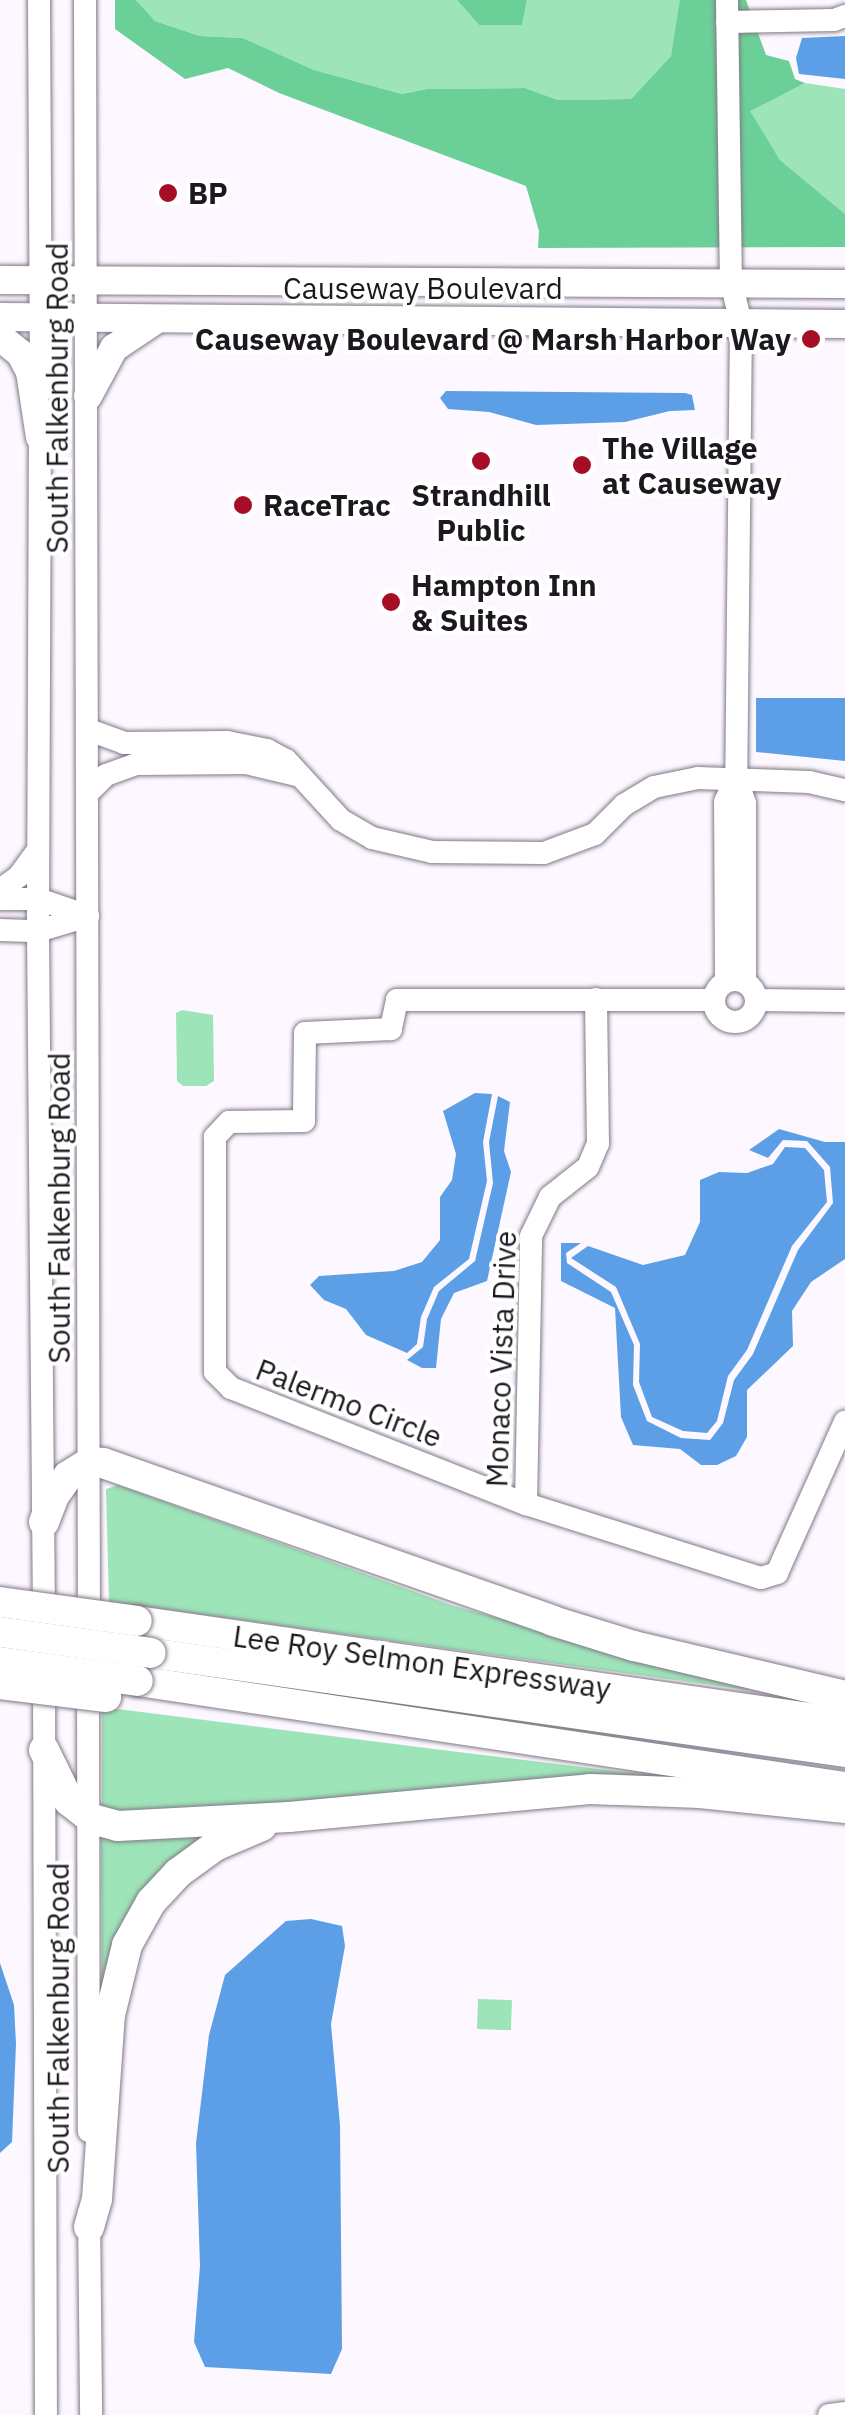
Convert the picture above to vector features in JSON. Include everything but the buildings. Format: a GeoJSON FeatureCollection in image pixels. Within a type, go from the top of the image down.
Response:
{"type":"FeatureCollection","features":[{"type":"Feature","properties":{"kind":"highway"},"geometry":{"type":"LineString","coordinates":[[44,1522],[63,1482],[90,1462],[128,1470],[634,1646],[845,1696]]}},
{"type":"Feature","properties":{"kind":"highway","name":"Lee Roy Selmon Expressway"},"geometry":{"type":"LineString","coordinates":[[0,1602],[845,1723]]}},
{"type":"Feature","properties":{"kind":"highway"},"geometry":{"type":"LineString","coordinates":[[0,1632],[141,1675]]}},
{"type":"Feature","properties":{"kind":"highway"},"geometry":{"type":"LineString","coordinates":[[0,1644],[141,1675]]}},
{"type":"Feature","properties":{"kind":"highway"},"geometry":{"type":"LineString","coordinates":[[0,1662],[141,1675],[340,1679],[845,1752]]}},
{"type":"Feature","properties":{"kind":"highway"},"geometry":{"type":"LineString","coordinates":[[0,1684],[141,1675]]}},
{"type":"Feature","properties":{"kind":"highway","name":"Lee Roy Selmon Expressway"},"geometry":{"type":"LineString","coordinates":[[141,1675],[473,1732],[845,1787]]}},
{"type":"Feature","properties":{"kind":"highway"},"geometry":{"type":"LineString","coordinates":[[44,1750],[63,1792],[87,1816],[126,1826],[289,1817],[590,1789],[700,1792],[845,1808]]}},
{"type":"Feature","properties":{"kind":"highway"},"geometry":{"type":"LineString","coordinates":[[90,2227],[96,2199],[112,1996],[134,1930],[162,1888],[196,1858],[238,1835],[289,1817]]}},
{"type":"Feature","properties":{"kind":"main road","name":"Causeway Boulevard"},"geometry":{"type":"LineString","coordinates":[[0,280],[845,284]]}},
{"type":"Feature","properties":{"kind":"main road","name":"Causeway Boulevard"},"geometry":{"type":"LineString","coordinates":[[0,317],[845,324]]}},
{"type":"Feature","properties":{"kind":"main road"},"geometry":{"type":"LineString","coordinates":[[88,396],[116,346],[158,320]]}},
{"type":"Feature","properties":{"kind":"main road"},"geometry":{"type":"LineString","coordinates":[[0,336],[20,353],[30,372],[40,437]]}},
{"type":"Feature","properties":{"kind":"street","name":"South Falkenburg Road"},"geometry":{"type":"LineString","coordinates":[[40,0],[38,931],[46,2415]]}},
{"type":"Feature","properties":{"kind":"street","name":"South Falkenburg Road"},"geometry":{"type":"LineString","coordinates":[[86,0],[90,2415]]}},
{"type":"Feature","properties":{"kind":"street"},"geometry":{"type":"LineString","coordinates":[[735,991],[745,804],[736,777],[741,323],[732,282],[727,11],[794,10],[845,16]]}},
{"type":"Feature","properties":{"kind":"street"},"geometry":{"type":"LineString","coordinates":[[89,730],[124,743],[246,744],[286,760],[340,820],[372,838],[432,852],[544,853],[594,834],[624,805],[654,787],[698,778],[809,782],[845,790]]}},
{"type":"Feature","properties":{"kind":"street"},"geometry":{"type":"LineString","coordinates":[[88,793],[106,775],[137,764],[246,763],[304,778]]}},
{"type":"Feature","properties":{"kind":"street"},"geometry":{"type":"LineString","coordinates":[[0,890],[19,876],[38,850]]}},
{"type":"Feature","properties":{"kind":"street"},"geometry":{"type":"LineString","coordinates":[[0,899],[38,899],[88,916]]}},
{"type":"Feature","properties":{"kind":"street"},"geometry":{"type":"LineString","coordinates":[[0,930],[38,931],[88,916]]}},
{"type":"Feature","properties":{"kind":"street","name":"Palermo Circle"},"geometry":{"type":"LineString","coordinates":[[845,1001],[735,991],[596,999],[397,1000],[391,1030],[306,1033],[304,1121],[230,1122],[215,1137],[215,1372],[231,1388],[526,1504],[762,1578],[776,1573],[845,1422]]}},
{"type":"Feature","properties":{"kind":"street","name":"Monaco Vista Drive"},"geometry":{"type":"LineString","coordinates":[[526,1504],[531,1236],[550,1197],[588,1166],[598,1144],[596,999]]}},
{"type":"Feature","properties":{"kind":"street"},"geometry":{"type":"LineString","coordinates":[[828,2415],[845,2412]]}},
{"type":"Feature","properties":{"kind":"green space"},"geometry":{"type":"Polygon","coordinates":[[[115,0],[136,0],[155,21],[200,36],[243,38],[314,70],[402,94],[427,89],[525,88],[558,100],[631,99],[671,56],[680,0],[746,0],[766,55],[789,61],[795,79],[805,83],[750,111],[780,160],[845,214],[845,247],[538,248],[539,231],[526,186],[279,93],[228,68],[185,79],[115,29],[115,0]]]}},
{"type":"Feature","properties":{"kind":"green space"},"geometry":{"type":"Polygon","coordinates":[[[136,0],[457,0],[479,25],[522,25],[527,0],[680,0],[680,10],[671,56],[631,99],[558,100],[525,88],[427,89],[402,94],[314,70],[243,38],[200,36],[155,21],[136,0]]]}},
{"type":"Feature","properties":{"kind":"green space"},"geometry":{"type":"Polygon","coordinates":[[[457,0],[527,0],[522,25],[479,25],[457,0]]]}},
{"type":"Feature","properties":{"kind":"green space"},"geometry":{"type":"Polygon","coordinates":[[[805,83],[845,89],[845,214],[780,160],[749,110],[805,83]]]}},
{"type":"Feature","properties":{"kind":"green space"},"geometry":{"type":"Polygon","coordinates":[[[182,1010],[213,1015],[214,1081],[206,1086],[183,1086],[177,1081],[176,1013],[182,1010]]]}},
{"type":"Feature","properties":{"kind":"green space"},"geometry":{"type":"Polygon","coordinates":[[[118,1485],[454,1606],[749,1686],[748,1690],[109,1602],[106,1489],[118,1485]]]}},
{"type":"Feature","properties":{"kind":"green space"},"geometry":{"type":"Polygon","coordinates":[[[102,1707],[450,1751],[681,1779],[102,1815],[102,1707]]]}},
{"type":"Feature","properties":{"kind":"green space"},"geometry":{"type":"Polygon","coordinates":[[[234,1824],[182,1861],[102,2014],[104,1833],[234,1824]]]}},
{"type":"Feature","properties":{"kind":"green space"},"geometry":{"type":"Polygon","coordinates":[[[478,1999],[512,2000],[511,2030],[477,2029],[478,1999]]]}},
{"type":"Feature","properties":{"kind":"water"},"geometry":{"type":"Polygon","coordinates":[[[845,36],[845,79],[799,74],[796,58],[802,38],[845,36]]]}},
{"type":"Feature","properties":{"kind":"water"},"geometry":{"type":"Polygon","coordinates":[[[446,391],[685,393],[692,395],[695,410],[670,411],[625,422],[536,425],[489,412],[448,409],[440,398],[446,391]]]}},
{"type":"Feature","properties":{"kind":"water"},"geometry":{"type":"Polygon","coordinates":[[[756,698],[845,698],[845,761],[756,752],[756,698]]]}},
{"type":"Feature","properties":{"kind":"water"},"geometry":{"type":"Polygon","coordinates":[[[475,1093],[492,1094],[483,1142],[487,1181],[469,1259],[434,1287],[421,1317],[417,1344],[407,1353],[366,1335],[346,1309],[324,1300],[310,1285],[319,1276],[394,1271],[422,1262],[440,1240],[440,1197],[452,1180],[456,1154],[443,1111],[475,1093]]]}},
{"type":"Feature","properties":{"kind":"water"},"geometry":{"type":"Polygon","coordinates":[[[498,1096],[510,1102],[504,1151],[511,1172],[487,1281],[454,1293],[441,1319],[436,1368],[422,1368],[407,1360],[423,1347],[427,1319],[439,1291],[475,1261],[493,1183],[489,1142],[498,1096]]]}},
{"type":"Feature","properties":{"kind":"water"},"geometry":{"type":"Polygon","coordinates":[[[779,1129],[825,1142],[845,1142],[845,1259],[811,1282],[792,1311],[793,1346],[747,1390],[747,1437],[736,1456],[717,1465],[701,1465],[680,1449],[633,1445],[621,1417],[615,1308],[561,1281],[561,1243],[581,1243],[566,1253],[567,1263],[611,1292],[634,1345],[633,1385],[647,1421],[681,1438],[710,1440],[723,1423],[734,1380],[753,1354],[798,1250],[833,1203],[830,1167],[807,1141],[783,1140],[768,1158],[749,1150],[779,1129]]]}},
{"type":"Feature","properties":{"kind":"water"},"geometry":{"type":"Polygon","coordinates":[[[785,1147],[805,1148],[824,1170],[827,1202],[792,1246],[747,1350],[728,1376],[717,1421],[707,1433],[683,1431],[652,1417],[639,1382],[640,1344],[616,1287],[571,1258],[588,1246],[643,1265],[685,1255],[700,1222],[700,1180],[719,1172],[747,1173],[773,1164],[785,1147]]]}},
{"type":"Feature","properties":{"kind":"water"},"geometry":{"type":"Polygon","coordinates":[[[311,1919],[342,1926],[345,1946],[331,2024],[340,2125],[342,2349],[331,2374],[205,2367],[194,2342],[200,2266],[196,2143],[209,2035],[225,1975],[286,1921],[311,1919]]]}},
{"type":"Feature","properties":{"kind":"water"},"geometry":{"type":"Polygon","coordinates":[[[0,1963],[14,2005],[16,2044],[12,2142],[0,2153],[0,1963]]]}},
{"type":"Feature","properties":{"kind":"place","name":"BP"},"geometry":{"type":"Point","coordinates":[168,193]}},
{"type":"Feature","properties":{"kind":"place","name":"Causeway Boulevard @ Marsh Harbor Way"},"geometry":{"type":"Point","coordinates":[811,339]}},
{"type":"Feature","properties":{"kind":"place","name":"Strandhill Public"},"geometry":{"type":"Point","coordinates":[481,461]}},
{"type":"Feature","properties":{"kind":"place","name":"The Village at Causeway"},"geometry":{"type":"Point","coordinates":[582,465]}},
{"type":"Feature","properties":{"kind":"place","name":"RaceTrac"},"geometry":{"type":"Point","coordinates":[243,505]}},
{"type":"Feature","properties":{"kind":"place","name":"Hampton Inn & Suites"},"geometry":{"type":"Point","coordinates":[391,602]}}]}
